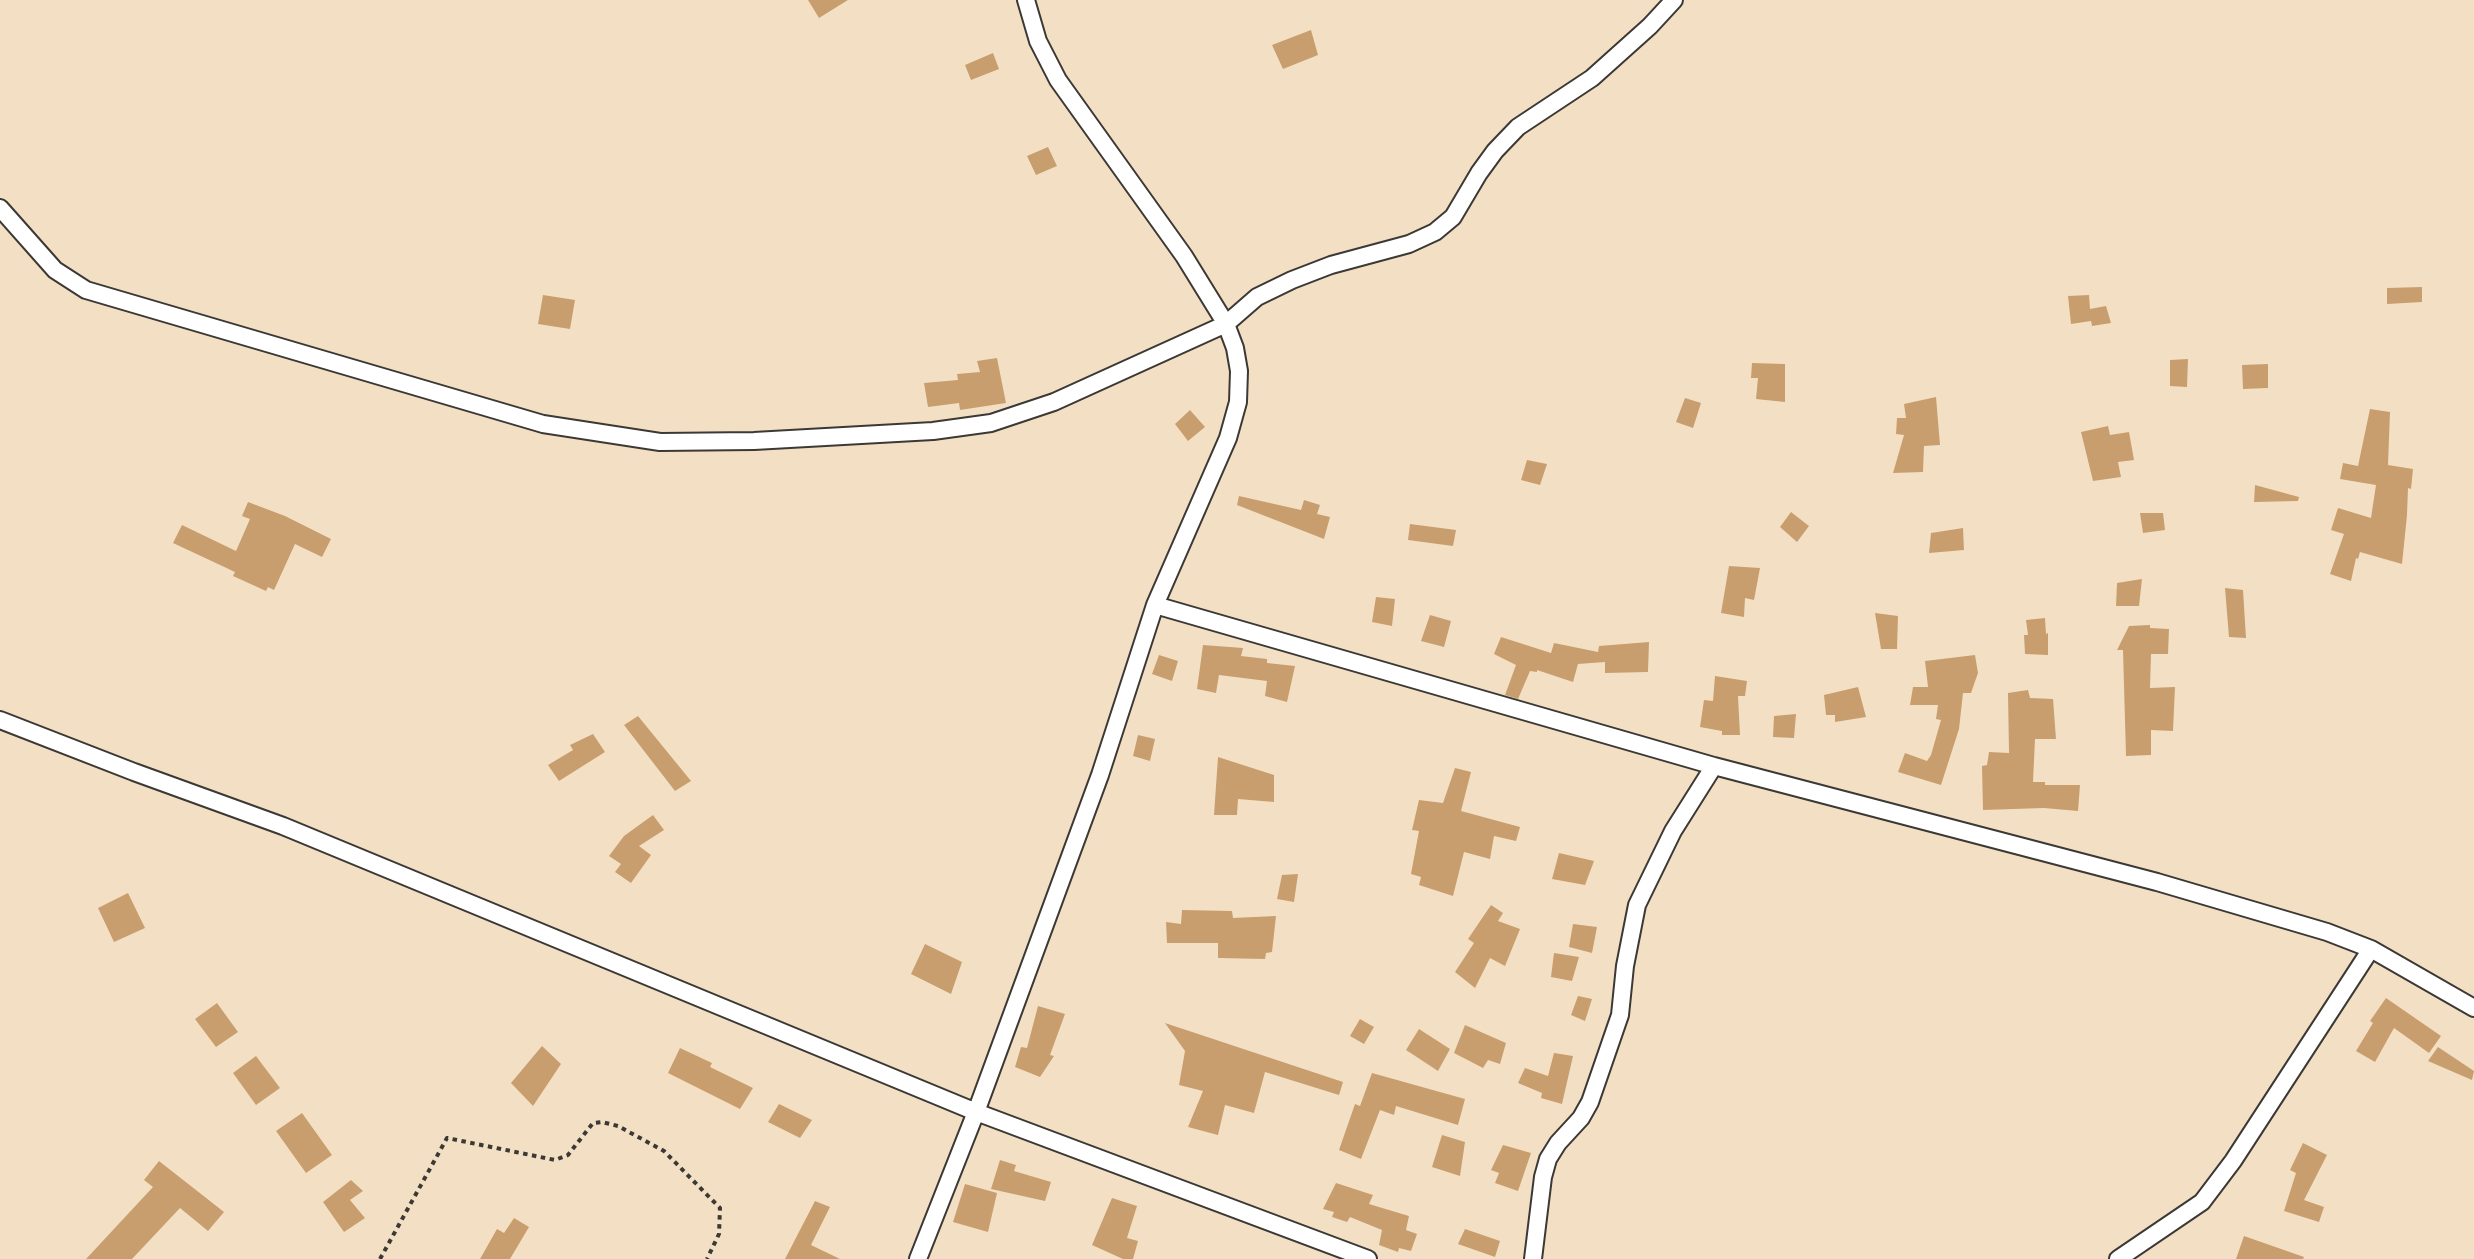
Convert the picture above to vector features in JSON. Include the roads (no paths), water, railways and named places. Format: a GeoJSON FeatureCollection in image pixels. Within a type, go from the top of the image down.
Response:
{"type":"FeatureCollection","features":[{"type":"Feature","properties":{"kind":"street"},"geometry":{"type":"LineString","coordinates":[[918,1259],[976,1112],[1100,775],[1155,605],[1228,438],[1238,402],[1239,371],[1235,348],[1226,324],[1184,256],[1058,80],[1038,41],[1026,0]]}},
{"type":"Feature","properties":{"kind":"street"},"geometry":{"type":"LineString","coordinates":[[0,208],[55,270],[86,290],[543,424],[660,442],[753,441],[933,431],[991,423],[1054,402],[1226,324],[1257,297],[1292,280],[1331,265],[1409,244],[1435,232],[1452,217],[1495,151],[1518,127],[1592,78],[1650,26],[1674,0]]}},
{"type":"Feature","properties":{"kind":"street"},"geometry":{"type":"LineString","coordinates":[[1155,605],[1714,766],[2157,882],[2327,932],[2371,949],[2474,1008]]}},
{"type":"Feature","properties":{"kind":"street"},"geometry":{"type":"LineString","coordinates":[[0,720],[283,826],[976,1112],[1368,1259]]}},
{"type":"Feature","properties":{"kind":"street"},"geometry":{"type":"LineString","coordinates":[[1533,1259],[1543,1177],[1548,1159],[1558,1143],[1581,1118],[1590,1102],[1620,1015],[1626,956],[1637,905],[1673,831],[1714,766]]}},
{"type":"Feature","properties":{"kind":"street"},"geometry":{"type":"LineString","coordinates":[[2118,1259],[2202,1202],[2233,1161],[2371,949]]}}]}
